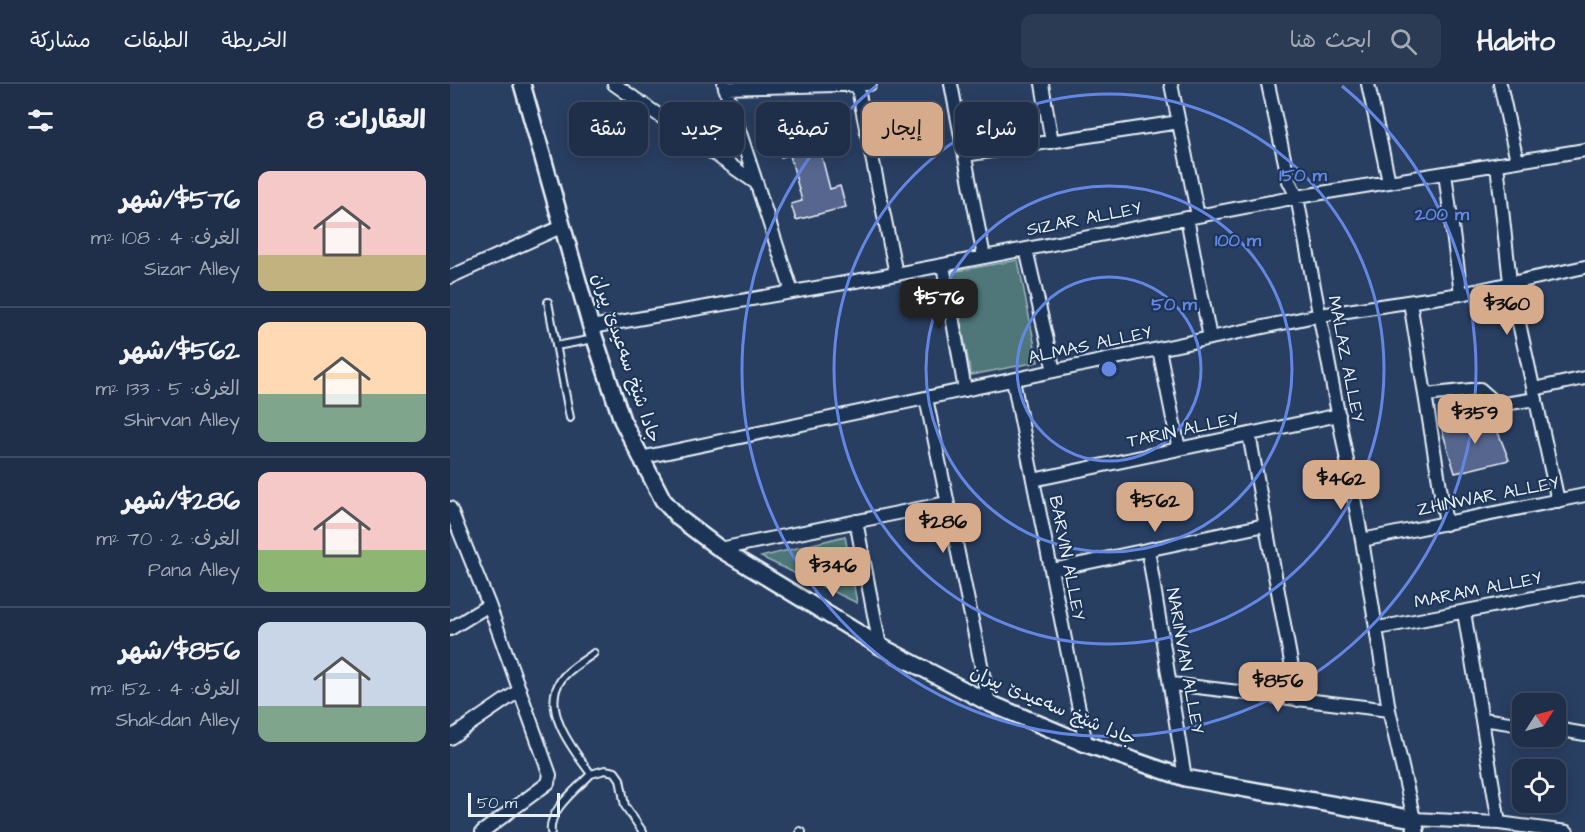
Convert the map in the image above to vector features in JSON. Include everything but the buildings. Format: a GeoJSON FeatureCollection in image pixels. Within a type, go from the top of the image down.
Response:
{"type":"FeatureCollection","features":[{"type":"Feature","properties":{"kind":"street","name":"جادا شێخ سەعیدێ پیران"},"geometry":{"type":"LineString","coordinates":[[522,84],[593,333],[622,420],[639,458],[663,501],[679,518],[720,549],[880,646],[988,703],[1086,744],[1185,778],[1415,826]]}},
{"type":"Feature","properties":{"kind":"street"},"geometry":{"type":"LineString","coordinates":[[614,84],[630,90],[756,183]]}},
{"type":"Feature","properties":{"kind":"street"},"geometry":{"type":"LineString","coordinates":[[857,84],[896,274]]}},
{"type":"Feature","properties":{"kind":"street"},"geometry":{"type":"LineString","coordinates":[[792,292],[724,86],[870,84]]}},
{"type":"Feature","properties":{"kind":"street"},"geometry":{"type":"LineString","coordinates":[[951,84],[955,104]]}},
{"type":"Feature","properties":{"kind":"street"},"geometry":{"type":"LineString","coordinates":[[1042,84],[1052,141]]}},
{"type":"Feature","properties":{"kind":"street"},"geometry":{"type":"LineString","coordinates":[[1171,84],[1179,122],[1210,338]]}},
{"type":"Feature","properties":{"kind":"street","name":"MALAZ ALLEY"},"geometry":{"type":"LineString","coordinates":[[1268,84],[1289,181],[1297,197],[1378,628],[1389,710],[1415,826]]}},
{"type":"Feature","properties":{"kind":"street"},"geometry":{"type":"LineString","coordinates":[[1368,84],[1389,182]]}},
{"type":"Feature","properties":{"kind":"street"},"geometry":{"type":"LineString","coordinates":[[1500,84],[1517,161]]}},
{"type":"Feature","properties":{"kind":"street"},"geometry":{"type":"LineString","coordinates":[[1038,143],[1179,122]]}},
{"type":"Feature","properties":{"kind":"street","name":"SIZAR ALLEY"},"geometry":{"type":"LineString","coordinates":[[593,333],[792,292],[1297,197],[1585,150]]}},
{"type":"Feature","properties":{"kind":"street"},"geometry":{"type":"LineString","coordinates":[[965,156],[984,257]]}},
{"type":"Feature","properties":{"kind":"street"},"geometry":{"type":"LineString","coordinates":[[1497,164],[1510,282],[1558,501]]}},
{"type":"Feature","properties":{"kind":"street"},"geometry":{"type":"LineString","coordinates":[[1445,173],[1461,294]]}},
{"type":"Feature","properties":{"kind":"street"},"geometry":{"type":"LineString","coordinates":[[450,277],[563,226]]}},
{"type":"Feature","properties":{"kind":"street"},"geometry":{"type":"LineString","coordinates":[[1026,249],[1054,371]]}},
{"type":"Feature","properties":{"kind":"street"},"geometry":{"type":"LineString","coordinates":[[942,265],[965,390]]}},
{"type":"Feature","properties":{"kind":"street","name":"ALMAS ALLEY"},"geometry":{"type":"LineString","coordinates":[[639,458],[1320,315],[1461,294],[1585,267]]}},
{"type":"Feature","properties":{"kind":"street"},"geometry":{"type":"LineString","coordinates":[[1410,302],[1446,524]]}},
{"type":"Feature","properties":{"kind":"street"},"geometry":{"type":"LineString","coordinates":[[1159,349],[1179,449]]}},
{"type":"Feature","properties":{"kind":"street"},"geometry":{"type":"LineString","coordinates":[[1426,395],[1480,389],[1498,405],[1585,378]]}},
{"type":"Feature","properties":{"kind":"street","name":"BARVIN ALLEY"},"geometry":{"type":"LineString","coordinates":[[1013,380],[1086,744]]}},
{"type":"Feature","properties":{"kind":"street"},"geometry":{"type":"LineString","coordinates":[[926,398],[988,703]]}},
{"type":"Feature","properties":{"kind":"street","name":"TARIN ALLEY"},"geometry":{"type":"LineString","coordinates":[[1033,480],[1339,416]]}},
{"type":"Feature","properties":{"kind":"street"},"geometry":{"type":"LineString","coordinates":[[1248,434],[1298,700]]}},
{"type":"Feature","properties":{"kind":"street","name":"ZHINWAR ALLEY"},"geometry":{"type":"LineString","coordinates":[[1362,540],[1585,495]]}},
{"type":"Feature","properties":{"kind":"street"},"geometry":{"type":"LineString","coordinates":[[720,549],[948,503]]}},
{"type":"Feature","properties":{"kind":"street"},"geometry":{"type":"LineString","coordinates":[[451,514],[489,605],[550,775],[548,783],[482,832]]}},
{"type":"Feature","properties":{"kind":"street"},"geometry":{"type":"LineString","coordinates":[[856,521],[880,646]]}},
{"type":"Feature","properties":{"kind":"street"},"geometry":{"type":"LineString","coordinates":[[1052,570],[1265,525]]}},
{"type":"Feature","properties":{"kind":"street","name":"NARINVAN ALLEY"},"geometry":{"type":"LineString","coordinates":[[1148,550],[1172,684],[1185,778]]}},
{"type":"Feature","properties":{"kind":"street","name":"MARAM ALLEY"},"geometry":{"type":"LineString","coordinates":[[1378,628],[1585,588]]}},
{"type":"Feature","properties":{"kind":"street"},"geometry":{"type":"LineString","coordinates":[[450,629],[489,605]]}},
{"type":"Feature","properties":{"kind":"street"},"geometry":{"type":"LineString","coordinates":[[1464,612],[1499,823]]}},
{"type":"Feature","properties":{"kind":"street"},"geometry":{"type":"LineString","coordinates":[[1172,684],[1389,710]]}},
{"type":"Feature","properties":{"kind":"street"},"geometry":{"type":"LineString","coordinates":[[450,738],[520,690]]}},
{"type":"Feature","properties":{"kind":"street"},"geometry":{"type":"LineString","coordinates":[[1483,719],[1512,723]]}},
{"type":"Feature","properties":{"kind":"street"},"geometry":{"type":"LineString","coordinates":[[1566,731],[1585,734]]}},
{"type":"Feature","properties":{"kind":"street"},"geometry":{"type":"LineString","coordinates":[[1415,826],[1499,823],[1567,832]]}},
{"type":"Feature","properties":{"kind":"lane"},"geometry":{"type":"LineString","coordinates":[[548,302],[570,418]]}},
{"type":"Feature","properties":{"kind":"lane"},"geometry":{"type":"LineString","coordinates":[[556,346],[593,333]]}},
{"type":"Feature","properties":{"kind":"lane"},"geometry":{"type":"LineString","coordinates":[[591,774],[572,748],[558,720],[554,692],[561,678],[594,653]]}},
{"type":"Feature","properties":{"kind":"lane"},"geometry":{"type":"LineString","coordinates":[[551,832],[550,824],[559,808],[591,774],[605,770],[615,772],[620,779],[625,806],[643,832]]}},
{"type":"Feature","properties":{"kind":"path"},"geometry":{"type":"LineString","coordinates":[[804,547],[810,565],[826,575],[832,574],[843,580],[866,571]]}},
{"type":"Feature","properties":{"kind":"path"},"geometry":{"type":"LineString","coordinates":[[822,571],[825,564],[831,564],[834,569],[832,574]]}},
{"type":"Feature","properties":{"kind":"path"},"geometry":{"type":"LineString","coordinates":[[794,574],[810,565]]}},
{"type":"Feature","properties":{"kind":"green space"},"geometry":{"type":"Polygon","coordinates":[[[1018,260],[1038,362],[971,375],[951,272],[1018,260]]]}},
{"type":"Feature","properties":{"kind":"green space"},"geometry":{"type":"Polygon","coordinates":[[[845,536],[857,603],[761,557],[845,536]]]}}]}
